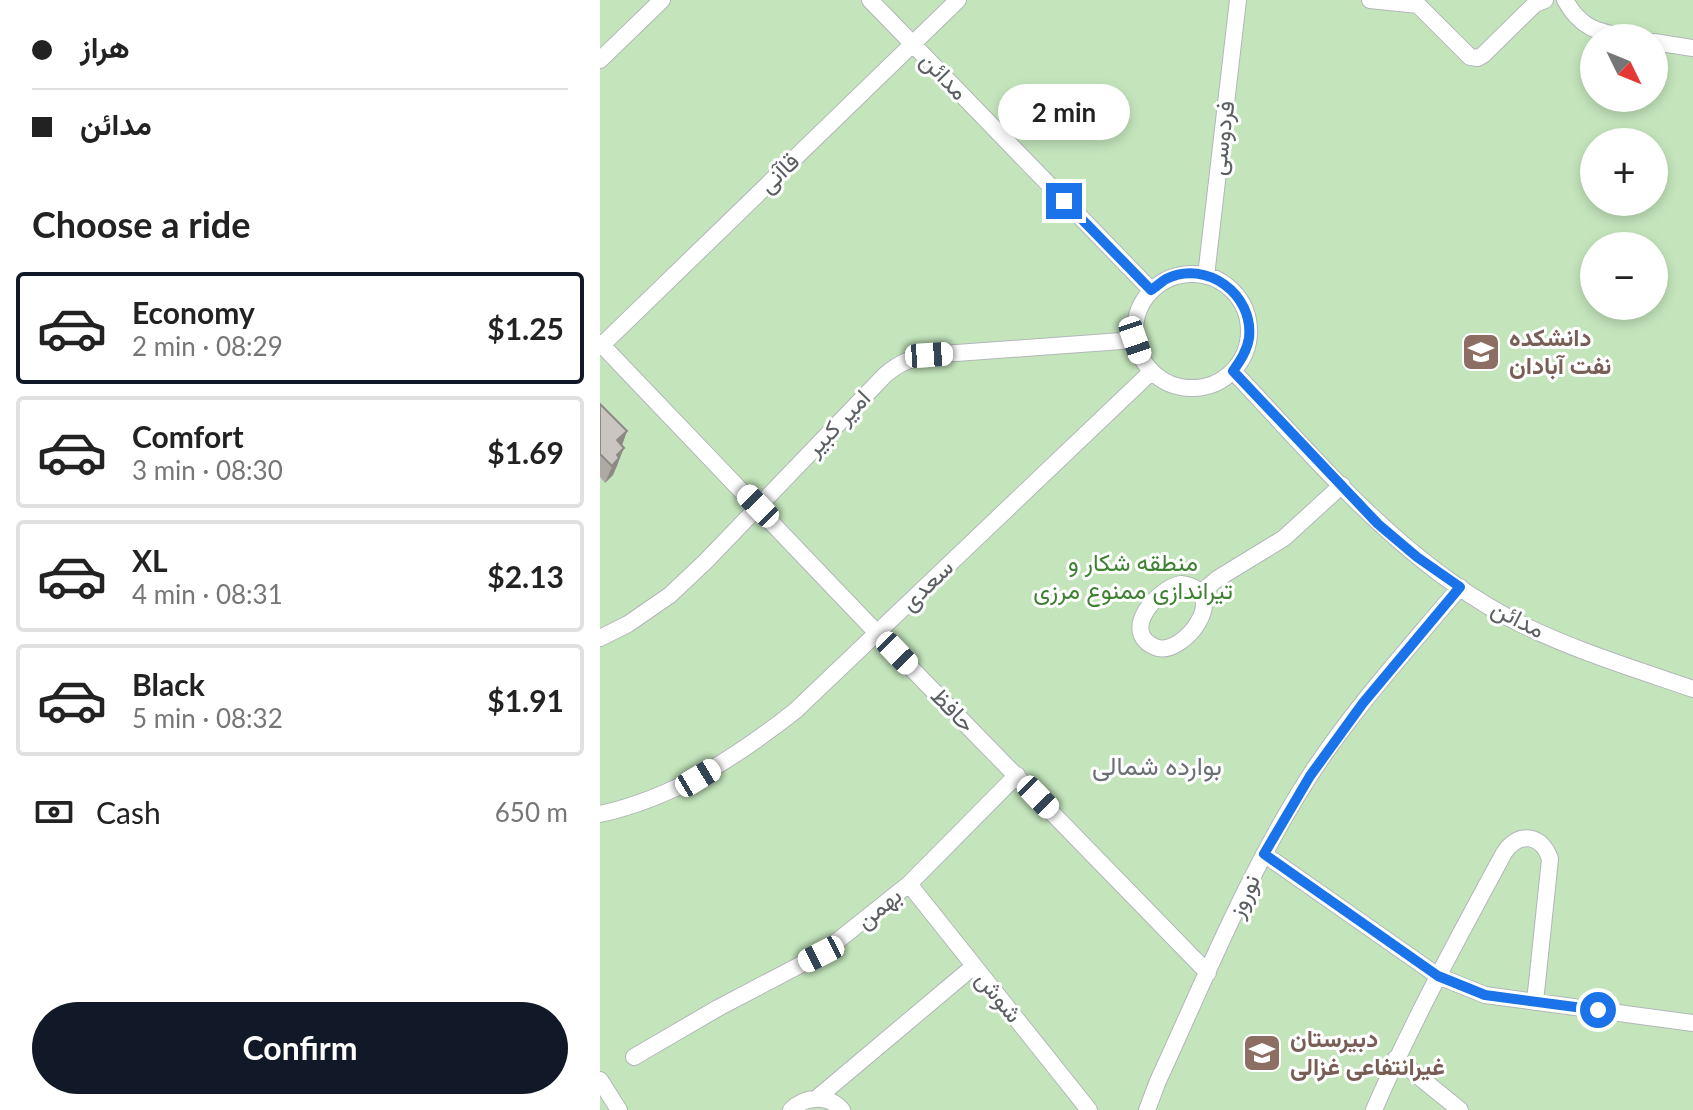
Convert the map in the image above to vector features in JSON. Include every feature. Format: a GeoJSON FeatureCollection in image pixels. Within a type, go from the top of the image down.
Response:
{"type":"FeatureCollection","features":[{"type":"Feature","properties":{"kind":"street"},"geometry":{"type":"LineString","coordinates":[[600,60],[662,0]]}},
{"type":"Feature","properties":{"kind":"street","name":"مدائن"},"geometry":{"type":"LineString","coordinates":[[870,0],[1151,290]]}},
{"type":"Feature","properties":{"kind":"street","name":"قاآنی"},"geometry":{"type":"LineString","coordinates":[[601,345],[958,0]]}},
{"type":"Feature","properties":{"kind":"street","name":"فردوسی"},"geometry":{"type":"LineString","coordinates":[[1206,276],[1238,0]]}},
{"type":"Feature","properties":{"kind":"street"},"geometry":{"type":"LineString","coordinates":[[1370,0],[1418,5],[1470,57],[1478,58],[1535,4],[1545,0]]}},
{"type":"Feature","properties":{"kind":"street"},"geometry":{"type":"LineString","coordinates":[[1561,1],[1584,24]]}},
{"type":"Feature","properties":{"kind":"street"},"geometry":{"type":"LineString","coordinates":[[1668,44],[1693,48]]}},
{"type":"Feature","properties":{"kind":"street"},"geometry":{"type":"LineString","coordinates":[[1183,274],[1206,276],[1218,279],[1243,304],[1249,321],[1249,339],[1233,371],[1218,382],[1201,388],[1183,388],[1151,372],[1135,340],[1135,322],[1140,305],[1151,290],[1165,280],[1183,274]]}},
{"type":"Feature","properties":{"kind":"street","name":"امیر کبیر"},"geometry":{"type":"LineString","coordinates":[[600,638],[628,624],[670,595],[897,364],[929,355],[1135,340]]}},
{"type":"Feature","properties":{"kind":"street","name":"حافظ"},"geometry":{"type":"LineString","coordinates":[[601,345],[1208,973]]}},
{"type":"Feature","properties":{"kind":"street","name":"مدائن"},"geometry":{"type":"LineString","coordinates":[[1233,371],[1378,524],[1460,587],[1520,623],[1585,651],[1693,689]]}},
{"type":"Feature","properties":{"kind":"street","name":"سعدی"},"geometry":{"type":"LineString","coordinates":[[600,814],[652,799],[686,783],[748,747],[795,711],[1151,372]]}},
{"type":"Feature","properties":{"kind":"street"},"geometry":{"type":"LineString","coordinates":[[1200,594],[1217,579],[1284,538],[1342,485]]}},
{"type":"Feature","properties":{"kind":"street","name":"نوروز"},"geometry":{"type":"LineString","coordinates":[[1147,1110],[1264,854],[1310,776],[1363,703],[1460,587]]}},
{"type":"Feature","properties":{"kind":"street","name":"بهمن"},"geometry":{"type":"LineString","coordinates":[[634,1057],[821,954],[909,884],[1017,775]]}},
{"type":"Feature","properties":{"kind":"street"},"geometry":{"type":"LineString","coordinates":[[1374,1110],[1396,1058],[1508,846],[1514,841],[1529,838],[1543,845],[1550,859],[1535,1002]]}},
{"type":"Feature","properties":{"kind":"street"},"geometry":{"type":"LineString","coordinates":[[1264,854],[1438,976],[1485,995],[1693,1023]]}},
{"type":"Feature","properties":{"kind":"street","name":"شوش"},"geometry":{"type":"LineString","coordinates":[[909,884],[1089,1110]]}},
{"type":"Feature","properties":{"kind":"street"},"geometry":{"type":"LineString","coordinates":[[817,1098],[974,966]]}},
{"type":"Feature","properties":{"kind":"street"},"geometry":{"type":"LineString","coordinates":[[1396,1058],[1460,1110]]}},
{"type":"Feature","properties":{"kind":"street"},"geometry":{"type":"LineString","coordinates":[[600,1080],[619,1110]]}},
{"type":"Feature","properties":{"kind":"street"},"geometry":{"type":"LineString","coordinates":[[791,1110],[806,1100],[817,1098],[828,1100],[842,1110]]}},
{"type":"Feature","properties":{"kind":"green space","name":"منطقه شکار و تیراندازی ممنوع مرزی"},"geometry":{"type":"Polygon","coordinates":[[[600,0],[1693,0],[1693,1110],[600,1110],[600,0]]]}},
{"type":"Feature","properties":{"kind":"building"},"geometry":{"type":"Polygon","coordinates":[[[600,404],[627,431],[617,440],[624,448],[612,466],[600,454],[600,404]]]}},
{"type":"Feature","properties":{"kind":"place","name":"دانشکده نفت آبادان"},"geometry":{"type":"Point","coordinates":[1481,352]}},
{"type":"Feature","properties":{"kind":"place","name":"دبیرستان غیرانتفاعی غزالی"},"geometry":{"type":"Point","coordinates":[1262,1053]}},
{"type":"Feature","properties":{"kind":"district","name":"بوارده شمالی"},"geometry":{"type":"Point","coordinates":[1157,766]}},
{"type":"Feature","properties":{"kind":"route"},"geometry":{"type":"LineString","coordinates":[[1064,201],[1151,290],[1165,280],[1183,274],[1200,274],[1218,279],[1232,290],[1243,304],[1249,321],[1249,339],[1233,371],[1378,524],[1417,557],[1460,587],[1363,703],[1310,776],[1264,854],[1438,976],[1485,995],[1598,1010]]}}]}
